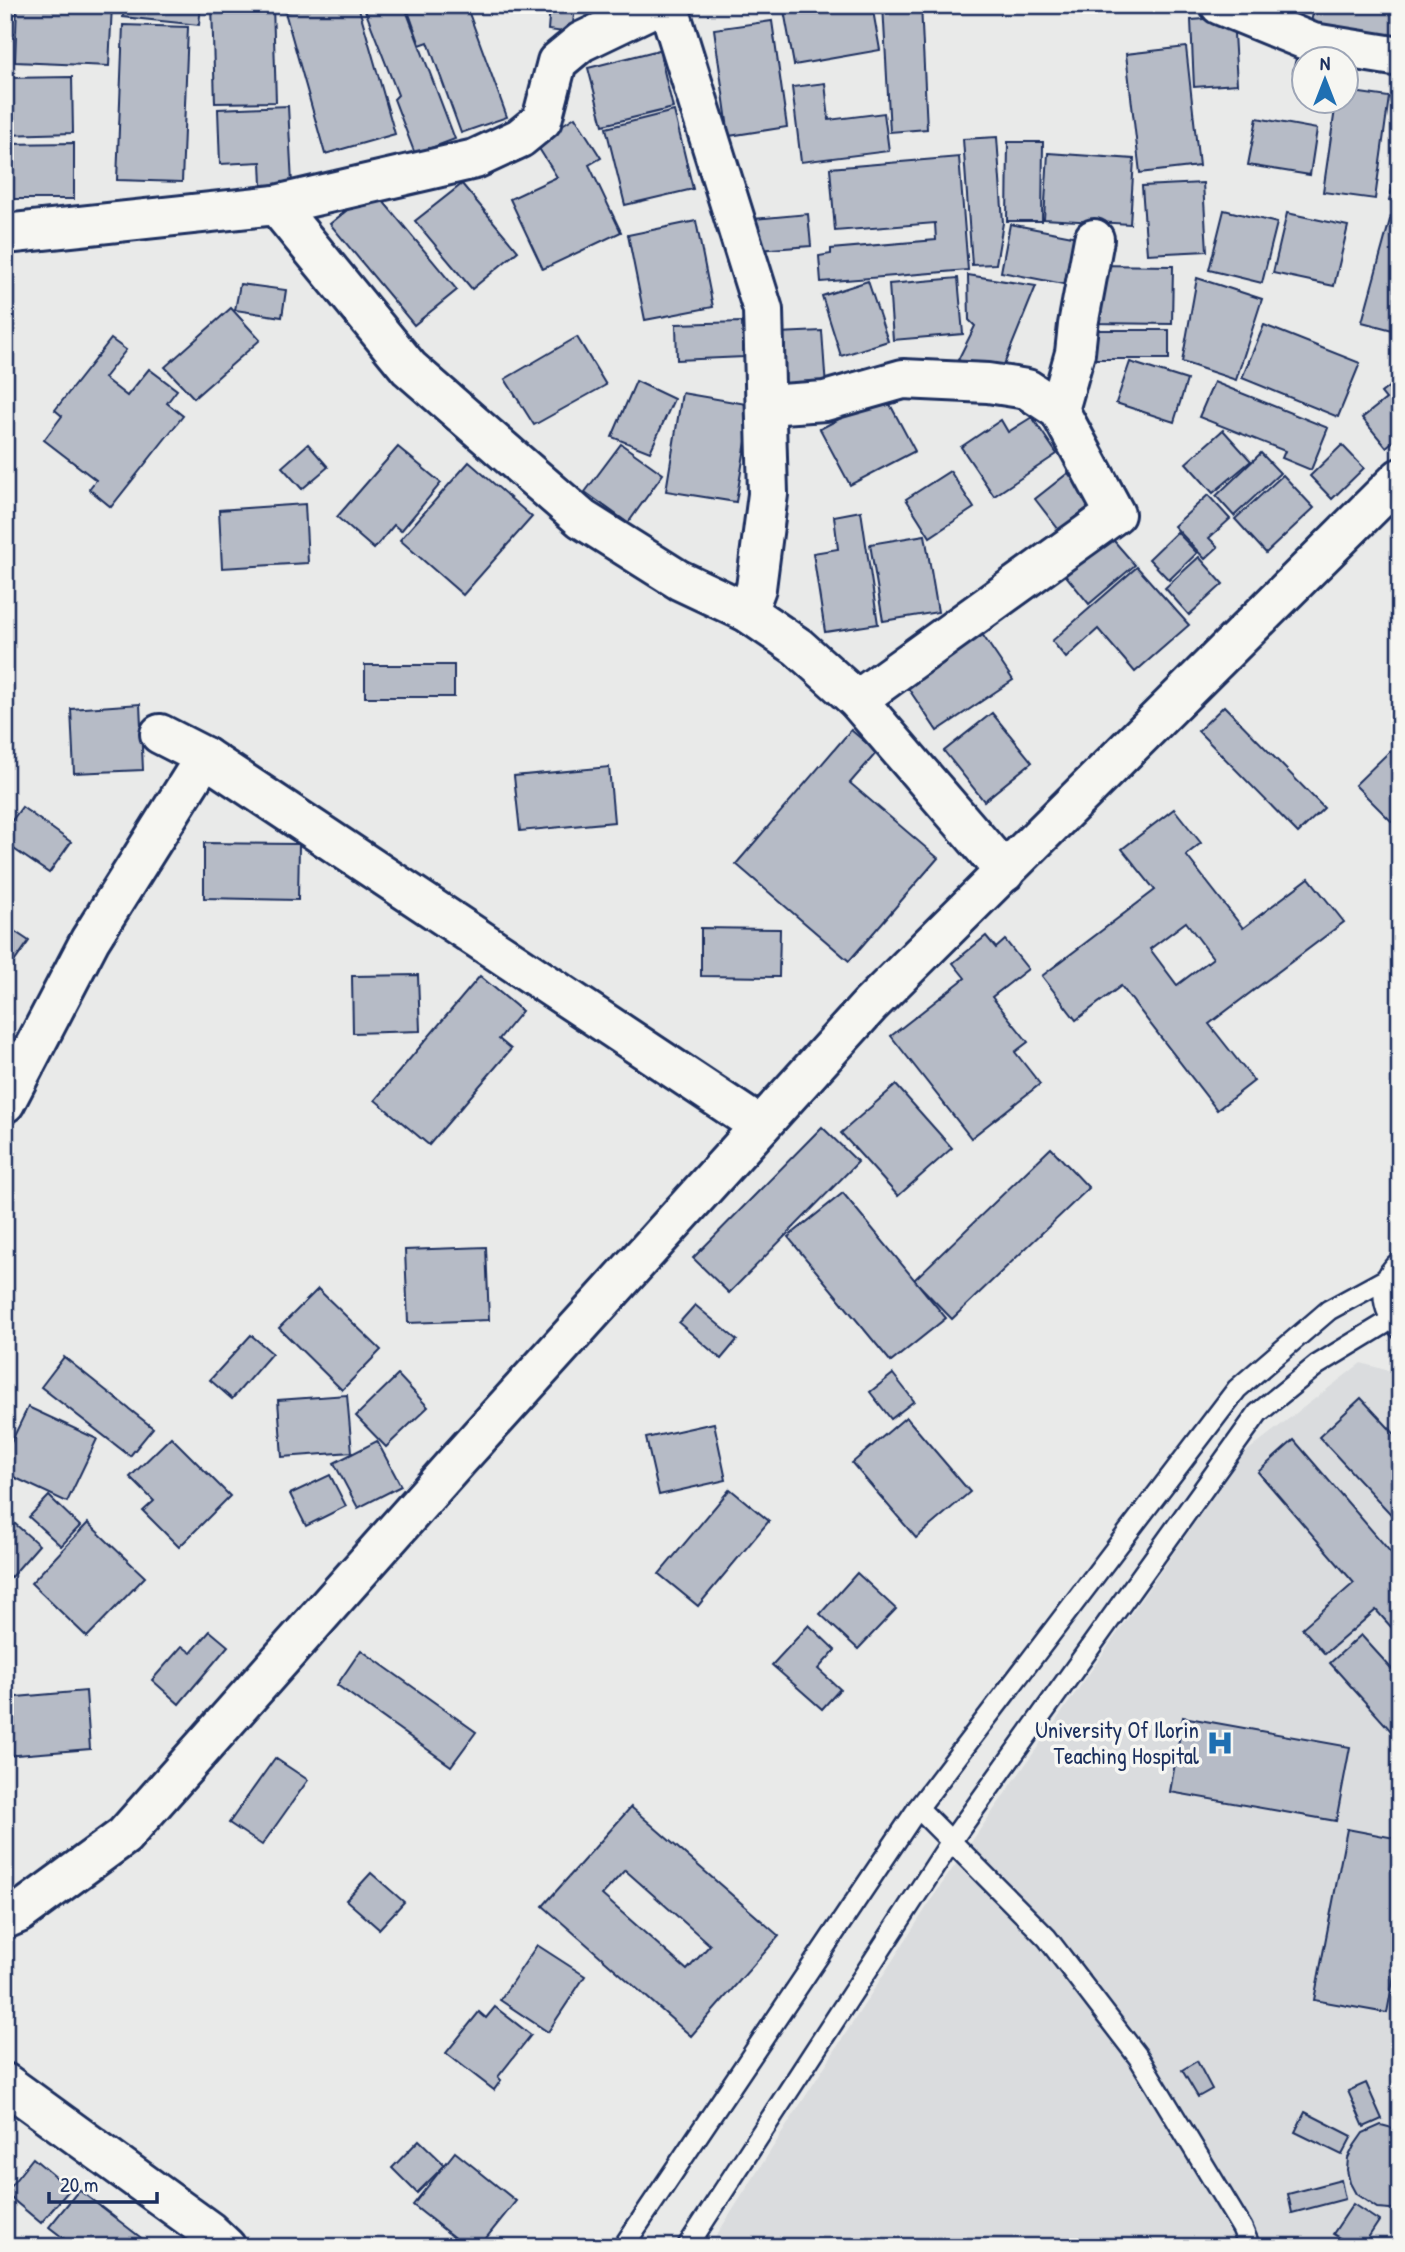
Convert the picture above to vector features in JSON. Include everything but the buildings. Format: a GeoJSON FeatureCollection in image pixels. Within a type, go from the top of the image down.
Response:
{"type":"FeatureCollection","features":[{"type":"Feature","properties":{"kind":"street"},"geometry":{"type":"LineString","coordinates":[[5,234],[276,205],[475,159],[520,138],[542,120],[557,62],[581,42],[658,5]]}},
{"type":"Feature","properties":{"kind":"street"},"geometry":{"type":"LineString","coordinates":[[668,5],[763,310],[768,494],[756,587],[747,611]]}},
{"type":"Feature","properties":{"kind":"street"},"geometry":{"type":"LineString","coordinates":[[1220,5],[1312,43],[1400,57]]}},
{"type":"Feature","properties":{"kind":"street"},"geometry":{"type":"LineString","coordinates":[[276,205],[409,368],[583,519],[679,580],[747,611],[798,647],[858,700],[1005,872]]}},
{"type":"Feature","properties":{"kind":"street"},"geometry":{"type":"LineString","coordinates":[[1059,410],[1075,353],[1077,325],[1094,239]]}},
{"type":"Feature","properties":{"kind":"street"},"geometry":{"type":"LineString","coordinates":[[766,405],[825,401],[903,379],[988,383],[1027,389],[1059,410],[1115,514],[858,700]]}},
{"type":"Feature","properties":{"kind":"street"},"geometry":{"type":"LineString","coordinates":[[5,1919],[19,1913],[124,1836],[870,1005],[1400,478]]}},
{"type":"Feature","properties":{"kind":"street"},"geometry":{"type":"LineString","coordinates":[[160,734],[205,757],[760,1126]]}},
{"type":"Feature","properties":{"kind":"street"},"geometry":{"type":"LineString","coordinates":[[5,1103],[90,940],[205,757]]}},
{"type":"Feature","properties":{"kind":"street"},"geometry":{"type":"LineString","coordinates":[[5,2083],[208,2231],[226,2247]]}},
{"type":"Feature","properties":{"kind":"lane"},"geometry":{"type":"LineString","coordinates":[[687,2247],[952,1840],[1258,1413],[1317,1365],[1395,1325],[1385,1308],[1383,1293],[1386,1279],[1394,1265],[1400,1261]]}},
{"type":"Feature","properties":{"kind":"lane"},"geometry":{"type":"LineString","coordinates":[[623,2247],[918,1808],[1237,1389],[1329,1310],[1386,1279]]}},
{"type":"Feature","properties":{"kind":"lane"},"geometry":{"type":"LineString","coordinates":[[918,1808],[1047,1938],[1139,2058],[1242,2228],[1250,2247]]}},
{"type":"Feature","properties":{"kind":"shaded area","name":"University Of Ilorin Teaching Hospital"},"geometry":{"type":"Polygon","coordinates":[[[1361,1363],[1400,1374],[1400,2247],[709,2247],[937,1891],[1242,1455],[1361,1363]]]}},
{"type":"Feature","properties":{"kind":"place","name":"University Of Ilorin Teaching Hospital"},"geometry":{"type":"Point","coordinates":[1220,1743]}}]}
